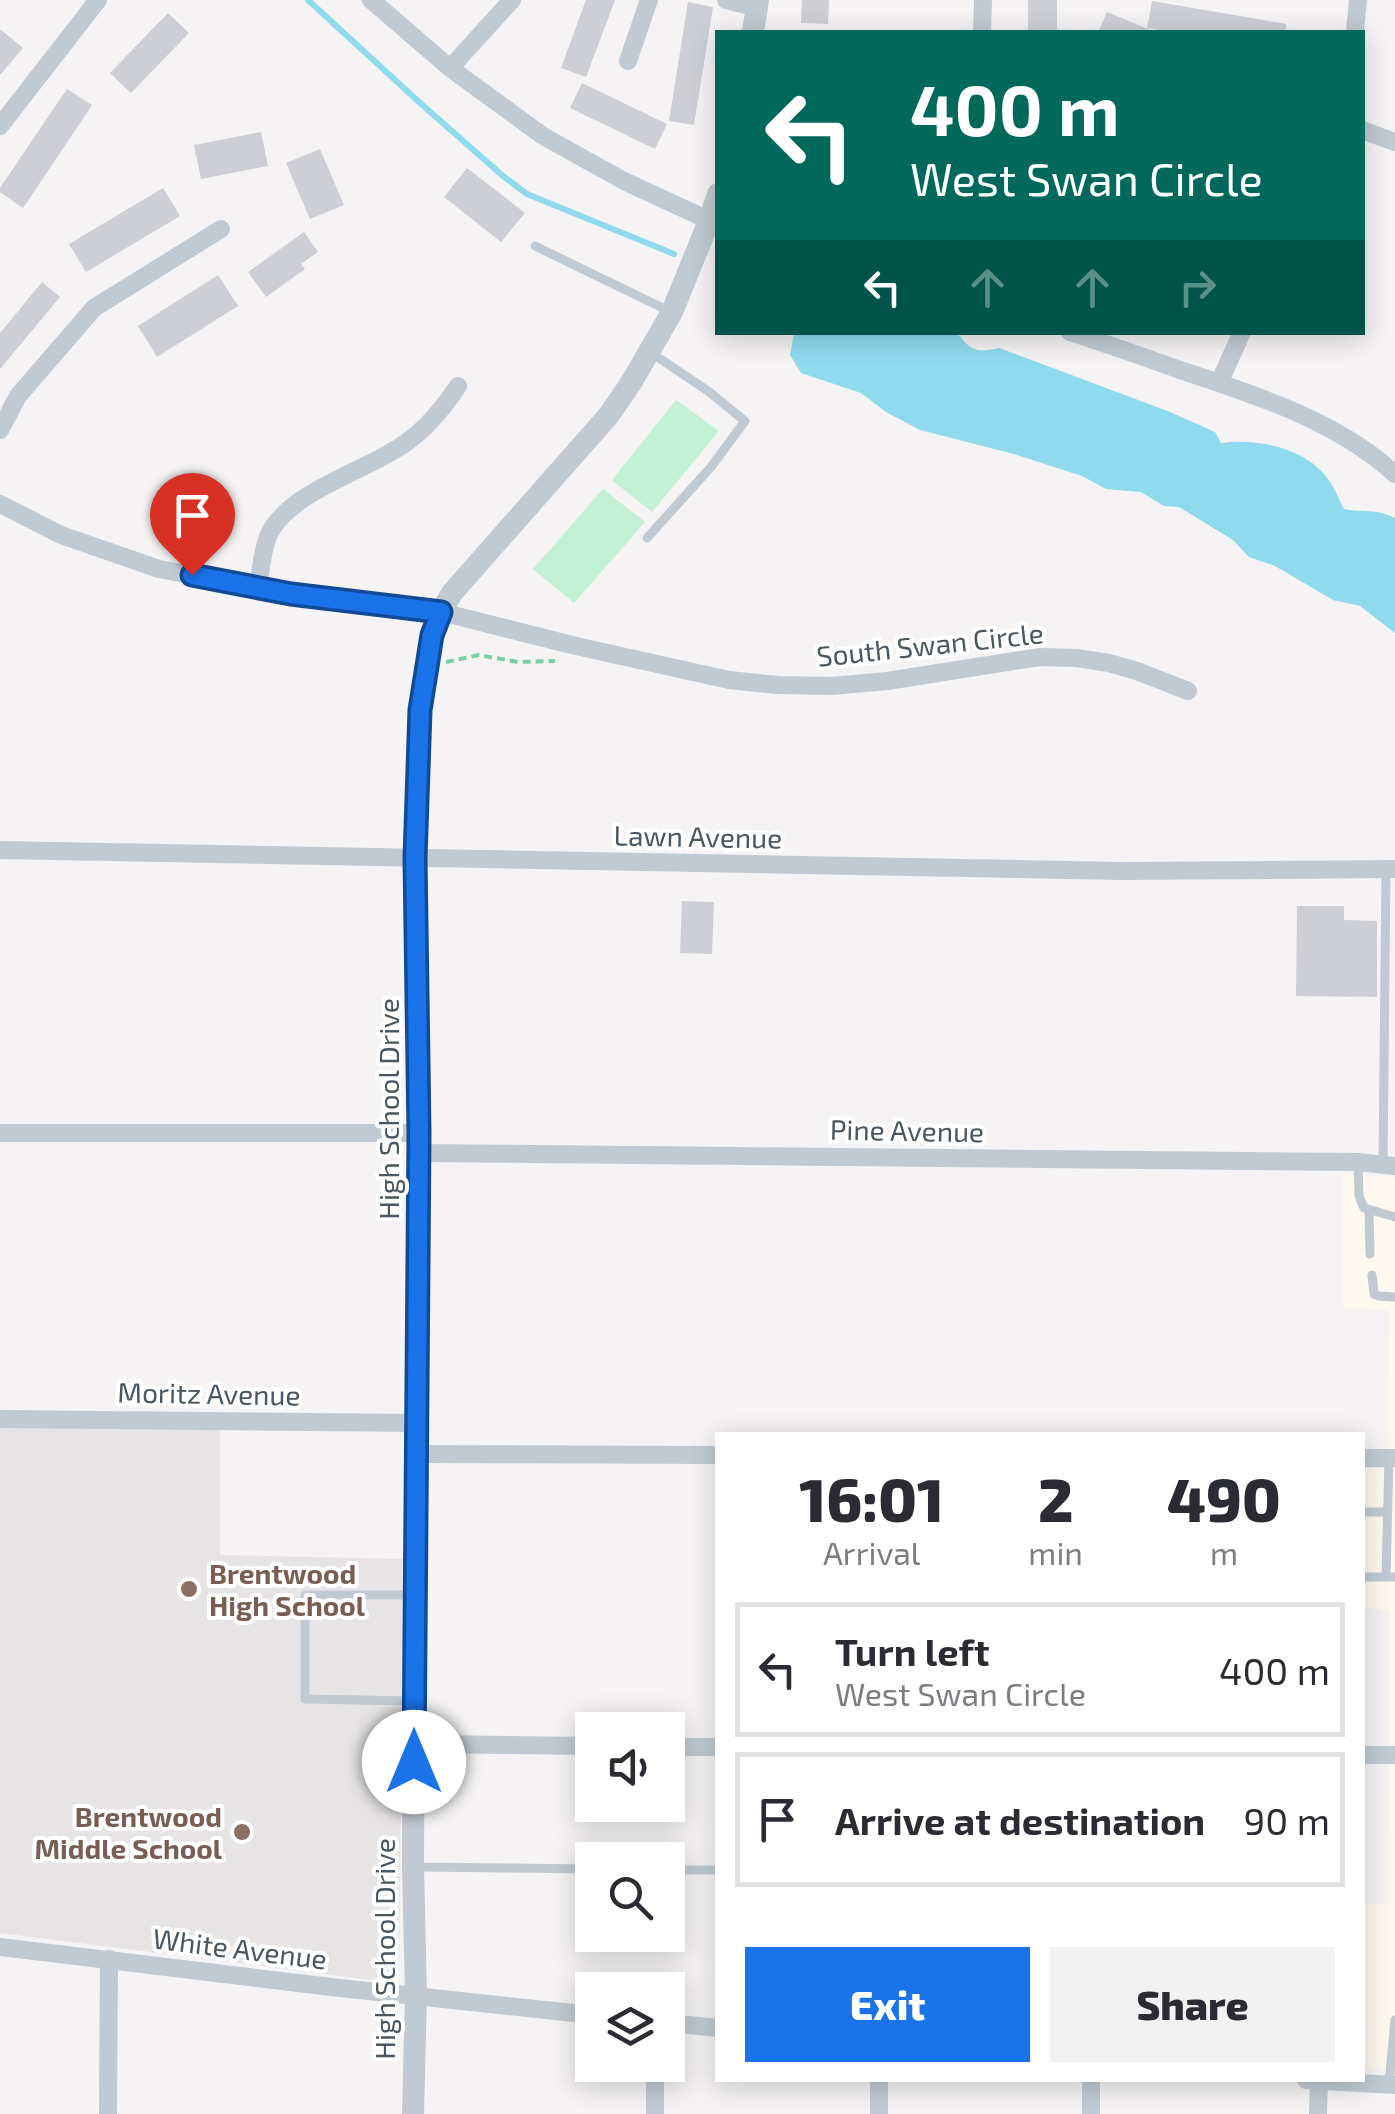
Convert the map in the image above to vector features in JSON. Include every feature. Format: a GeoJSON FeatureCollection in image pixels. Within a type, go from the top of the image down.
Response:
{"type":"FeatureCollection","features":[{"type":"Feature","properties":{"kind":"street"},"geometry":{"type":"LineString","coordinates":[[0,126],[98,0]]}},
{"type":"Feature","properties":{"kind":"street"},"geometry":{"type":"LineString","coordinates":[[371,0],[450,68],[543,136],[624,181],[714,222]]}},
{"type":"Feature","properties":{"kind":"street"},"geometry":{"type":"LineString","coordinates":[[450,68],[512,0]]}},
{"type":"Feature","properties":{"kind":"street"},"geometry":{"type":"LineString","coordinates":[[628,60],[649,0]]}},
{"type":"Feature","properties":{"kind":"street"},"geometry":{"type":"LineString","coordinates":[[726,0],[758,4],[753,30]]}},
{"type":"Feature","properties":{"kind":"street"},"geometry":{"type":"LineString","coordinates":[[982,30],[983,0]]}},
{"type":"Feature","properties":{"kind":"street"},"geometry":{"type":"LineString","coordinates":[[1355,30],[1358,0]]}},
{"type":"Feature","properties":{"kind":"street"},"geometry":{"type":"LineString","coordinates":[[1365,131],[1395,142]]}},
{"type":"Feature","properties":{"kind":"street","name":"High School Drive"},"geometry":{"type":"LineString","coordinates":[[413,2114],[419,1143],[415,858],[420,710],[432,635],[441,612],[452,594],[608,415],[672,312],[714,222]]}},
{"type":"Feature","properties":{"kind":"street"},"geometry":{"type":"LineString","coordinates":[[0,430],[18,396],[94,308],[221,228]]}},
{"type":"Feature","properties":{"kind":"street"},"geometry":{"type":"LineString","coordinates":[[1080,335],[1308,416],[1393,467]]}},
{"type":"Feature","properties":{"kind":"street"},"geometry":{"type":"LineString","coordinates":[[1219,382],[1241,335]]}},
{"type":"Feature","properties":{"kind":"street"},"geometry":{"type":"LineString","coordinates":[[258,588],[270,532],[286,512],[403,446],[425,427],[458,386]]}},
{"type":"Feature","properties":{"kind":"street","name":"South Swan Circle"},"geometry":{"type":"LineString","coordinates":[[0,504],[61,535],[160,569],[291,594],[441,612],[729,680],[831,686],[887,682],[1040,656],[1108,663],[1188,691]]}},
{"type":"Feature","properties":{"kind":"street","name":"Lawn Avenue"},"geometry":{"type":"LineString","coordinates":[[0,850],[1121,871],[1391,869]]}},
{"type":"Feature","properties":{"kind":"street","name":"Pine Avenue"},"geometry":{"type":"LineString","coordinates":[[0,1133],[1389,1165]]}},
{"type":"Feature","properties":{"kind":"street","name":"Moritz Avenue"},"geometry":{"type":"LineString","coordinates":[[0,1419],[417,1422]]}},
{"type":"Feature","properties":{"kind":"street"},"geometry":{"type":"LineString","coordinates":[[417,1454],[715,1455]]}},
{"type":"Feature","properties":{"kind":"street"},"geometry":{"type":"LineString","coordinates":[[1365,1458],[1392,1458]]}},
{"type":"Feature","properties":{"kind":"street"},"geometry":{"type":"LineString","coordinates":[[414,1744],[575,1746]]}},
{"type":"Feature","properties":{"kind":"street"},"geometry":{"type":"LineString","coordinates":[[685,1747],[715,1748]]}},
{"type":"Feature","properties":{"kind":"street"},"geometry":{"type":"LineString","coordinates":[[1365,1755],[1395,1755]]}},
{"type":"Feature","properties":{"kind":"street","name":"White Avenue"},"geometry":{"type":"LineString","coordinates":[[0,1947],[575,2012]]}},
{"type":"Feature","properties":{"kind":"street"},"geometry":{"type":"LineString","coordinates":[[108,2114],[109,1959]]}},
{"type":"Feature","properties":{"kind":"street"},"geometry":{"type":"LineString","coordinates":[[685,2024],[715,2028]]}},
{"type":"Feature","properties":{"kind":"street"},"geometry":{"type":"LineString","coordinates":[[655,2082],[655,2114]]}},
{"type":"Feature","properties":{"kind":"street"},"geometry":{"type":"LineString","coordinates":[[879,2082],[879,2114]]}},
{"type":"Feature","properties":{"kind":"street"},"geometry":{"type":"LineString","coordinates":[[1091,2082],[1091,2114]]}},
{"type":"Feature","properties":{"kind":"street"},"geometry":{"type":"LineString","coordinates":[[1313,2082],[1318,2114]]}},
{"type":"Feature","properties":{"kind":"street"},"geometry":{"type":"LineString","coordinates":[[1339,2082],[1392,2084]]}},
{"type":"Feature","properties":{"kind":"lane"},"geometry":{"type":"LineString","coordinates":[[535,246],[672,312]]}},
{"type":"Feature","properties":{"kind":"lane"},"geometry":{"type":"LineString","coordinates":[[647,538],[711,467],[745,421],[650,352]]}},
{"type":"Feature","properties":{"kind":"lane"},"geometry":{"type":"LineString","coordinates":[[1389,1165],[1391,869]]}},
{"type":"Feature","properties":{"kind":"lane"},"geometry":{"type":"LineString","coordinates":[[1358,1162],[1364,1208],[1395,1217]]}},
{"type":"Feature","properties":{"kind":"lane"},"geometry":{"type":"LineString","coordinates":[[1368,1210],[1370,1254]]}},
{"type":"Feature","properties":{"kind":"lane"},"geometry":{"type":"LineString","coordinates":[[1372,1275],[1374,1294],[1395,1297]]}},
{"type":"Feature","properties":{"kind":"lane"},"geometry":{"type":"LineString","coordinates":[[1390,1577],[1386,1512],[1392,1458]]}},
{"type":"Feature","properties":{"kind":"lane"},"geometry":{"type":"LineString","coordinates":[[1365,1512],[1386,1512]]}},
{"type":"Feature","properties":{"kind":"lane"},"geometry":{"type":"LineString","coordinates":[[414,1595],[306,1595],[305,1699],[414,1701]]}},
{"type":"Feature","properties":{"kind":"lane"},"geometry":{"type":"LineString","coordinates":[[413,1868],[575,1869]]}},
{"type":"Feature","properties":{"kind":"lane"},"geometry":{"type":"LineString","coordinates":[[685,1870],[715,1870]]}},
{"type":"Feature","properties":{"kind":"lane"},"geometry":{"type":"LineString","coordinates":[[1392,2084],[1395,2020]]}},
{"type":"Feature","properties":{"kind":"path"},"geometry":{"type":"LineString","coordinates":[[427,668],[478,655],[518,662],[561,661],[576,646]]}},
{"type":"Feature","properties":{"kind":"shaded area"},"geometry":{"type":"Polygon","coordinates":[[[1343,1173],[1395,1177],[1395,1450],[1388,1450],[1389,1310],[1343,1308],[1343,1173]]]}},
{"type":"Feature","properties":{"kind":"shaded area"},"geometry":{"type":"Polygon","coordinates":[[[0,1425],[220,1429],[220,1555],[403,1559],[399,1973],[395,1980],[0,1933],[0,1425]]]}},
{"type":"Feature","properties":{"kind":"shaded area"},"geometry":{"type":"Polygon","coordinates":[[[1365,1468],[1395,1468],[1395,1744],[1389,1744],[1390,1610],[1365,1608],[1365,1468]]]}},
{"type":"Feature","properties":{"kind":"shaded area"},"geometry":{"type":"Polygon","coordinates":[[[1389,1765],[1395,1765],[1395,2070],[1365,2067],[1365,1904],[1388,1903],[1389,1765]]]}},
{"type":"Feature","properties":{"kind":"green space"},"geometry":{"type":"Polygon","coordinates":[[[676,400],[719,431],[652,512],[612,480],[676,400]]]}},
{"type":"Feature","properties":{"kind":"green space"},"geometry":{"type":"Polygon","coordinates":[[[603,489],[645,522],[574,603],[533,569],[603,489]]]}},
{"type":"Feature","properties":{"kind":"water"},"geometry":{"type":"Polygon","coordinates":[[[794,335],[959,335],[975,349],[999,348],[1170,412],[1215,432],[1221,443],[1262,443],[1290,451],[1327,478],[1344,509],[1395,518],[1395,633],[1360,606],[1333,600],[1275,566],[1249,557],[1233,540],[1179,507],[1164,506],[1141,492],[1106,489],[1082,476],[1014,454],[920,430],[861,393],[801,373],[790,355],[794,335]]]}},
{"type":"Feature","properties":{"kind":"building"},"geometry":{"type":"Polygon","coordinates":[[[586,0],[615,0],[586,77],[561,68],[586,0]]]}},
{"type":"Feature","properties":{"kind":"building"},"geometry":{"type":"Polygon","coordinates":[[[802,0],[829,0],[828,24],[801,23],[802,0]]]}},
{"type":"Feature","properties":{"kind":"building"},"geometry":{"type":"Polygon","coordinates":[[[1028,0],[1057,0],[1057,30],[1028,30],[1028,0]]]}},
{"type":"Feature","properties":{"kind":"building"},"geometry":{"type":"Polygon","coordinates":[[[1152,1],[1286,24],[1285,30],[1147,28],[1152,1]]]}},
{"type":"Feature","properties":{"kind":"building"},"geometry":{"type":"Polygon","coordinates":[[[688,2],[713,7],[694,125],[669,121],[688,2]]]}},
{"type":"Feature","properties":{"kind":"building"},"geometry":{"type":"Polygon","coordinates":[[[1107,12],[1150,30],[1099,30],[1107,12]]]}},
{"type":"Feature","properties":{"kind":"building"},"geometry":{"type":"Polygon","coordinates":[[[168,13],[189,33],[131,93],[110,73],[168,13]]]}},
{"type":"Feature","properties":{"kind":"building"},"geometry":{"type":"Polygon","coordinates":[[[0,29],[23,48],[0,75],[0,29]]]}},
{"type":"Feature","properties":{"kind":"building"},"geometry":{"type":"Polygon","coordinates":[[[582,83],[667,124],[655,149],[570,108],[582,83]]]}},
{"type":"Feature","properties":{"kind":"building"},"geometry":{"type":"Polygon","coordinates":[[[67,89],[92,105],[23,208],[0,192],[0,188],[67,89]]]}},
{"type":"Feature","properties":{"kind":"building"},"geometry":{"type":"Polygon","coordinates":[[[261,132],[268,166],[201,179],[194,145],[261,132]]]}},
{"type":"Feature","properties":{"kind":"building"},"geometry":{"type":"Polygon","coordinates":[[[320,149],[344,205],[310,219],[286,163],[320,149]]]}},
{"type":"Feature","properties":{"kind":"building"},"geometry":{"type":"Polygon","coordinates":[[[467,168],[525,213],[501,242],[444,197],[467,168]]]}},
{"type":"Feature","properties":{"kind":"building"},"geometry":{"type":"Polygon","coordinates":[[[163,188],[180,216],[86,272],[69,244],[163,188]]]}},
{"type":"Feature","properties":{"kind":"building"},"geometry":{"type":"Polygon","coordinates":[[[304,232],[318,252],[301,264],[305,269],[266,297],[248,272],[304,232]]]}},
{"type":"Feature","properties":{"kind":"building"},"geometry":{"type":"Polygon","coordinates":[[[218,275],[238,306],[157,357],[138,326],[218,275]]]}},
{"type":"Feature","properties":{"kind":"building"},"geometry":{"type":"Polygon","coordinates":[[[42,282],[60,297],[0,369],[0,333],[42,282]]]}},
{"type":"Feature","properties":{"kind":"building"},"geometry":{"type":"Polygon","coordinates":[[[682,901],[714,902],[712,954],[680,953],[682,901]]]}},
{"type":"Feature","properties":{"kind":"building"},"geometry":{"type":"Polygon","coordinates":[[[1297,906],[1344,906],[1344,920],[1377,921],[1377,997],[1296,996],[1297,906]]]}},
{"type":"Feature","properties":{"kind":"waterway"},"geometry":{"type":"LineString","coordinates":[[308,0],[527,194],[674,254]]}},
{"type":"Feature","properties":{"kind":"place","name":"Brentwood High School"},"geometry":{"type":"Point","coordinates":[189,1589]}},
{"type":"Feature","properties":{"kind":"place","name":"Brentwood Middle School"},"geometry":{"type":"Point","coordinates":[242,1832]}},
{"type":"Feature","properties":{"kind":"route"},"geometry":{"type":"LineString","coordinates":[[192,575],[291,594],[441,612],[432,635],[420,710],[415,858],[419,1133],[414,1762]]}}]}
